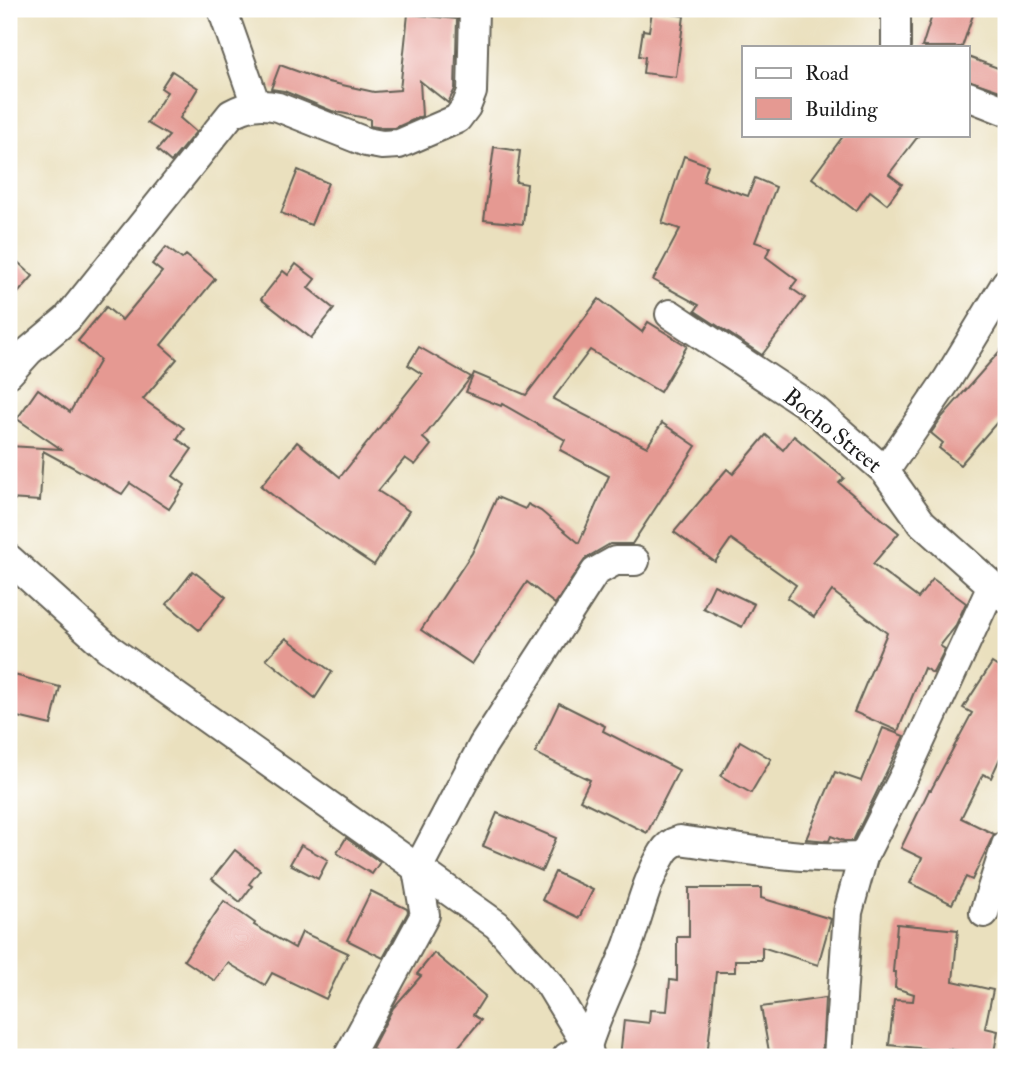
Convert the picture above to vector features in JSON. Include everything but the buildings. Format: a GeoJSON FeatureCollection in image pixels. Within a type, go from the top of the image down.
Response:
{"type":"FeatureCollection","features":[{"type":"Feature","properties":{"kind":"street"},"geometry":{"type":"LineString","coordinates":[[222,9],[256,105]]}},
{"type":"Feature","properties":{"kind":"street"},"geometry":{"type":"LineString","coordinates":[[9,373],[67,319],[231,114],[247,106],[278,107],[366,142],[383,145],[399,144],[457,119],[472,92],[474,9]]}},
{"type":"Feature","properties":{"kind":"street"},"geometry":{"type":"LineString","coordinates":[[896,9],[896,46]]}},
{"type":"Feature","properties":{"kind":"street"},"geometry":{"type":"LineString","coordinates":[[970,97],[1006,111]]}},
{"type":"Feature","properties":{"kind":"street"},"geometry":{"type":"LineString","coordinates":[[885,471],[947,380],[1006,283]]}},
{"type":"Feature","properties":{"kind":"street","name":"Bocho Street"},"geometry":{"type":"LineString","coordinates":[[670,314],[815,410],[885,471],[922,523],[999,592]]}},
{"type":"Feature","properties":{"kind":"street"},"geometry":{"type":"LineString","coordinates":[[9,559],[108,648],[497,925],[550,985],[581,1054]]}},
{"type":"Feature","properties":{"kind":"street"},"geometry":{"type":"LineString","coordinates":[[348,1057],[425,915],[417,870],[483,745],[595,572],[615,561],[635,561]]}},
{"type":"Feature","properties":{"kind":"street"},"geometry":{"type":"LineString","coordinates":[[838,1057],[848,912],[863,857],[999,592]]}},
{"type":"Feature","properties":{"kind":"street"},"geometry":{"type":"LineString","coordinates":[[581,1054],[628,944],[655,868],[664,850],[673,842],[680,840],[786,856],[863,857]]}},
{"type":"Feature","properties":{"kind":"street"},"geometry":{"type":"LineString","coordinates":[[984,913],[1006,845]]}}]}
